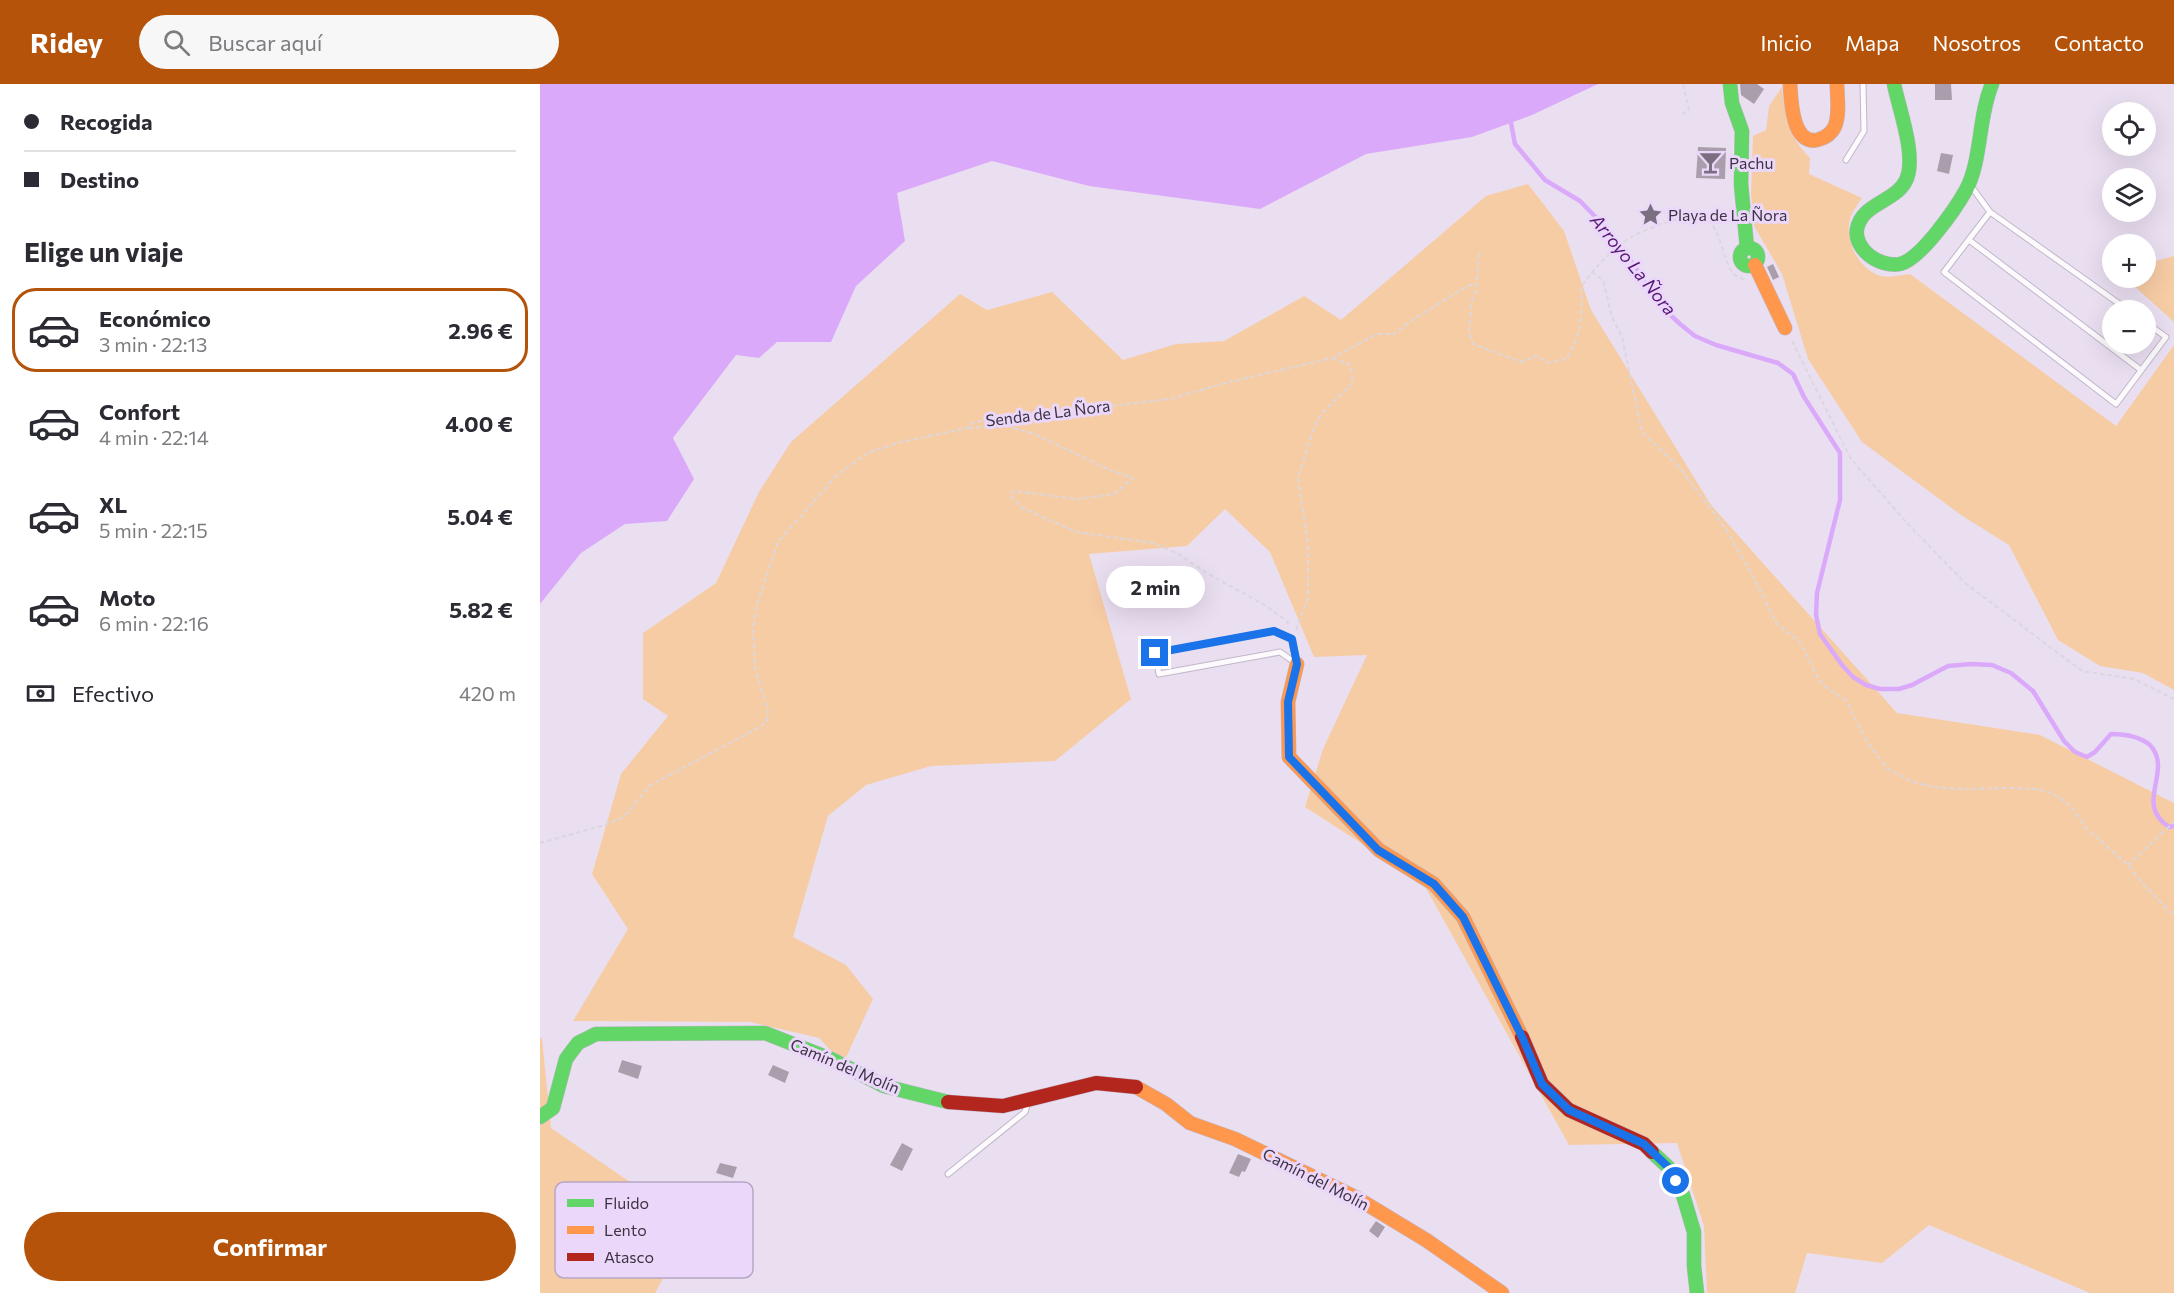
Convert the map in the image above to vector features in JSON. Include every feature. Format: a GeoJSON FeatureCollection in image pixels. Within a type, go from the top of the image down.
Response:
{"type":"FeatureCollection","features":[{"type":"Feature","properties":{"kind":"street"},"geometry":{"type":"LineString","coordinates":[[1730,84],[1732,103],[1742,131],[1741,184],[1747,248],[1758,253],[1755,265],[1785,328]]}},
{"type":"Feature","properties":{"kind":"street"},"geometry":{"type":"LineString","coordinates":[[1790,84],[1793,118],[1799,134],[1809,139],[1819,140],[1831,133],[1836,123],[1838,84]]}},
{"type":"Feature","properties":{"kind":"street"},"geometry":{"type":"LineString","coordinates":[[1894,84],[1907,141],[1907,179],[1897,192],[1864,213],[1857,229],[1859,246],[1870,256],[1887,264],[1901,264],[1912,259],[1935,233],[1970,184],[1986,96],[1992,84]]}},
{"type":"Feature","properties":{"kind":"street"},"geometry":{"type":"LineString","coordinates":[[1297,664],[1288,702],[1289,757],[1378,850],[1434,884],[1463,917],[1523,1039],[1542,1084],[1569,1110],[1644,1144],[1668,1167],[1683,1195],[1694,1232],[1697,1293]]}},
{"type":"Feature","properties":{"kind":"street","name":"Camín del Molín"},"geometry":{"type":"LineString","coordinates":[[540,1117],[553,1108],[566,1059],[578,1043],[596,1034],[765,1033],[831,1059],[884,1086],[956,1104],[1004,1106],[1096,1083],[1134,1086],[1166,1104],[1190,1123],[1235,1138],[1355,1197],[1426,1240],[1502,1293]]}},
{"type":"Feature","properties":{"kind":"lane"},"geometry":{"type":"LineString","coordinates":[[1846,160],[1864,130],[1863,84]]}},
{"type":"Feature","properties":{"kind":"lane"},"geometry":{"type":"LineString","coordinates":[[1970,184],[1990,212],[2114,300]]}},
{"type":"Feature","properties":{"kind":"lane"},"geometry":{"type":"LineString","coordinates":[[1990,212],[1944,272],[2116,404],[2153,354]]}},
{"type":"Feature","properties":{"kind":"lane"},"geometry":{"type":"LineString","coordinates":[[1969,240],[2141,370]]}},
{"type":"Feature","properties":{"kind":"lane"},"geometry":{"type":"LineString","coordinates":[[2156,330],[2166,337],[2156,350]]}},
{"type":"Feature","properties":{"kind":"lane"},"geometry":{"type":"LineString","coordinates":[[1274,631],[1292,639],[1297,664],[1280,652],[1159,674],[1155,653],[1274,631]]}},
{"type":"Feature","properties":{"kind":"lane"},"geometry":{"type":"LineString","coordinates":[[948,1174],[1025,1112],[1028,1100]]}},
{"type":"Feature","properties":{"kind":"path"},"geometry":{"type":"LineString","coordinates":[[1682,114],[1689,110],[1683,84]]}},
{"type":"Feature","properties":{"kind":"path"},"geometry":{"type":"LineString","coordinates":[[1479,253],[1468,331],[1473,344],[1521,362],[1536,356],[1548,363],[1566,359],[1573,350],[1583,312],[1581,287],[1596,267],[1627,240],[1659,225],[1693,215],[1707,219],[1715,229],[1735,275],[1748,282]]}},
{"type":"Feature","properties":{"kind":"path"},"geometry":{"type":"LineString","coordinates":[[1592,272],[1603,280],[1612,317],[1622,337],[1642,432],[1680,468],[1726,529],[1777,624],[1798,640],[1818,679],[1829,690],[1846,700],[1867,742],[1888,769],[1912,782],[1934,787],[2036,789],[2052,793],[2071,806],[2087,829],[2128,865],[2174,916]]}},
{"type":"Feature","properties":{"kind":"path","name":"Senda de La Ñora"},"geometry":{"type":"LineString","coordinates":[[540,843],[605,825],[624,817],[649,786],[760,727],[767,721],[768,711],[755,668],[753,628],[757,604],[778,542],[836,476],[867,453],[901,442],[967,428],[974,422],[1170,399],[1225,383],[1332,358],[1377,334],[1394,334],[1424,313],[1476,283]]}},
{"type":"Feature","properties":{"kind":"path"},"geometry":{"type":"LineString","coordinates":[[1785,328],[1851,459],[1906,522],[1965,583],[2082,671],[2134,679],[2174,699]]}},
{"type":"Feature","properties":{"kind":"path"},"geometry":{"type":"LineString","coordinates":[[1292,639],[1308,598],[1308,546],[1298,478],[1314,427],[1323,412],[1353,382],[1350,365],[1332,358]]}},
{"type":"Feature","properties":{"kind":"path"},"geometry":{"type":"LineString","coordinates":[[967,428],[1007,426],[1034,434],[1108,469],[1133,478],[1114,494],[1078,499],[1014,491],[1010,496],[1022,508],[1077,532],[1153,543],[1178,554],[1279,615],[1287,621],[1292,639]]}},
{"type":"Feature","properties":{"kind":"path"},"geometry":{"type":"LineString","coordinates":[[2128,865],[2174,822]]}},
{"type":"Feature","properties":{"kind":"shaded area"},"geometry":{"type":"Polygon","coordinates":[[[540,84],[1598,84],[1532,115],[1472,137],[1366,154],[1260,209],[1089,186],[992,161],[897,193],[905,241],[856,286],[831,342],[777,342],[759,358],[736,355],[673,438],[694,479],[667,521],[625,524],[581,553],[540,604],[540,84]]]}},
{"type":"Feature","properties":{"kind":"shaded area"},"geometry":{"type":"Polygon","coordinates":[[[1782,87],[1788,126],[1796,141],[1810,158],[1809,174],[1862,198],[1850,219],[1849,236],[1860,261],[1873,273],[1888,277],[1910,274],[2116,426],[2174,345],[2174,690],[2143,673],[2100,666],[2058,640],[2009,545],[1961,515],[1862,442],[1808,359],[1782,274],[1754,226],[1751,194],[1753,136],[1766,130],[1769,106],[1782,87]]]}},
{"type":"Feature","properties":{"kind":"shaded area"},"geometry":{"type":"Polygon","coordinates":[[[1528,184],[1564,231],[1591,310],[1711,505],[1897,713],[2040,735],[2174,803],[2174,1293],[2090,1293],[1929,1225],[1882,1263],[1807,1253],[1795,1293],[1707,1293],[1704,1226],[1677,1143],[1569,1145],[1423,883],[1305,807],[1323,749],[1367,655],[1314,657],[1270,552],[1225,509],[1187,546],[1089,554],[1131,699],[1055,761],[931,766],[866,785],[828,816],[793,937],[846,965],[873,999],[843,1064],[819,1038],[750,1022],[573,1021],[628,929],[592,874],[621,774],[668,716],[643,699],[643,633],[716,583],[759,492],[791,442],[960,294],[987,310],[1052,292],[1123,360],[1176,344],[1224,341],[1304,296],[1341,320],[1486,196],[1528,184]]]}},
{"type":"Feature","properties":{"kind":"shaded area"},"geometry":{"type":"Polygon","coordinates":[[[2174,256],[2174,322],[2156,306],[2156,300],[2150,300],[2136,288],[2156,288],[2156,261],[2174,256]]]}},
{"type":"Feature","properties":{"kind":"shaded area"},"geometry":{"type":"Polygon","coordinates":[[[540,1037],[551,1128],[630,1182],[555,1182],[555,1278],[663,1278],[655,1293],[540,1293],[540,1037]]]}},
{"type":"Feature","properties":{"kind":"building"},"geometry":{"type":"Polygon","coordinates":[[[1740,84],[1757,84],[1764,89],[1754,104],[1741,95],[1740,84]]]}},
{"type":"Feature","properties":{"kind":"building"},"geometry":{"type":"Polygon","coordinates":[[[1935,84],[1951,84],[1952,100],[1935,100],[1935,84]]]}},
{"type":"Feature","properties":{"kind":"building","name":"Pachu"},"geometry":{"type":"Polygon","coordinates":[[[1698,147],[1726,148],[1725,179],[1696,178],[1698,147]]]}},
{"type":"Feature","properties":{"kind":"building"},"geometry":{"type":"Polygon","coordinates":[[[1941,153],[1953,155],[1949,174],[1937,171],[1941,153]]]}},
{"type":"Feature","properties":{"kind":"building"},"geometry":{"type":"Polygon","coordinates":[[[1773,264],[1779,277],[1773,280],[1767,267],[1773,264]]]}},
{"type":"Feature","properties":{"kind":"building"},"geometry":{"type":"Polygon","coordinates":[[[622,1060],[642,1066],[638,1079],[618,1072],[622,1060]]]}},
{"type":"Feature","properties":{"kind":"building"},"geometry":{"type":"Polygon","coordinates":[[[773,1065],[789,1072],[785,1083],[768,1075],[773,1065]]]}},
{"type":"Feature","properties":{"kind":"building"},"geometry":{"type":"Polygon","coordinates":[[[902,1143],[913,1149],[902,1171],[890,1165],[902,1143]]]}},
{"type":"Feature","properties":{"kind":"building"},"geometry":{"type":"Polygon","coordinates":[[[1238,1154],[1251,1159],[1245,1172],[1242,1171],[1239,1177],[1229,1173],[1238,1154]]]}},
{"type":"Feature","properties":{"kind":"building"},"geometry":{"type":"Polygon","coordinates":[[[720,1163],[737,1167],[733,1178],[716,1173],[720,1163]]]}},
{"type":"Feature","properties":{"kind":"building"},"geometry":{"type":"Polygon","coordinates":[[[1376,1221],[1385,1227],[1378,1238],[1369,1231],[1376,1221]]]}},
{"type":"Feature","properties":{"kind":"waterway","name":"Arroyo La Ñora"},"geometry":{"type":"LineString","coordinates":[[1511,123],[1515,144],[1545,180],[1580,201],[1612,234],[1652,295],[1680,324],[1695,336],[1716,345],[1778,363],[1793,374],[1804,397],[1840,453],[1840,500],[1817,593],[1816,615],[1820,634],[1853,677],[1866,685],[1880,689],[1899,689],[1912,685],[1948,666],[1992,665],[2011,673],[2033,691],[2064,741],[2075,752],[2087,757],[2095,752],[2111,734],[2132,736],[2150,745],[2156,755],[2158,766],[2153,798],[2154,808],[2159,818],[2169,827],[2174,826]]}},
{"type":"Feature","properties":{"kind":"traffic: fast"},"geometry":{"type":"LineString","coordinates":[[1730,84],[1732,103],[1742,131],[1741,184],[1747,248]]}},
{"type":"Feature","properties":{"kind":"traffic: fast"},"geometry":{"type":"LineString","coordinates":[[1894,84],[1908,144],[1907,178],[1896,192],[1873,207],[1860,220],[1857,237],[1864,251],[1870,256],[1884,263],[1896,264],[1918,253],[1946,220],[1966,190],[1975,165],[1984,110],[1992,84]]}},
{"type":"Feature","properties":{"kind":"traffic: fast"},"geometry":{"type":"LineString","coordinates":[[1745,248],[1753,248],[1758,253],[1758,257],[1756,264],[1745,266],[1740,261],[1740,253],[1745,248]]}},
{"type":"Feature","properties":{"kind":"traffic: fast"},"geometry":{"type":"LineString","coordinates":[[540,1117],[553,1108],[566,1059],[578,1043],[596,1034],[765,1033],[831,1059],[884,1086],[948,1102]]}},
{"type":"Feature","properties":{"kind":"traffic: fast"},"geometry":{"type":"LineString","coordinates":[[1652,1152],[1668,1167],[1683,1195],[1694,1232],[1697,1293]]}},
{"type":"Feature","properties":{"kind":"traffic: slow"},"geometry":{"type":"LineString","coordinates":[[1790,84],[1794,120],[1802,136],[1809,140],[1823,138],[1835,126],[1838,110],[1837,84]]}},
{"type":"Feature","properties":{"kind":"traffic: slow"},"geometry":{"type":"LineString","coordinates":[[1755,265],[1785,328]]}},
{"type":"Feature","properties":{"kind":"traffic: slow"},"geometry":{"type":"LineString","coordinates":[[1297,664],[1288,702],[1289,757],[1379,850],[1434,884],[1463,917],[1522,1037]]}},
{"type":"Feature","properties":{"kind":"traffic: slow"},"geometry":{"type":"LineString","coordinates":[[1136,1087],[1166,1104],[1190,1123],[1235,1139],[1355,1197],[1426,1240],[1502,1293]]}},
{"type":"Feature","properties":{"kind":"traffic: jam"},"geometry":{"type":"LineString","coordinates":[[1522,1037],[1542,1084],[1569,1110],[1644,1144],[1652,1152]]}},
{"type":"Feature","properties":{"kind":"traffic: jam"},"geometry":{"type":"LineString","coordinates":[[948,1102],[1003,1106],[1096,1083],[1136,1087]]}},
{"type":"Feature","properties":{"kind":"place","name":"Pachu"},"geometry":{"type":"Point","coordinates":[1711,163]}},
{"type":"Feature","properties":{"kind":"place","name":"Playa de La Ñora"},"geometry":{"type":"Point","coordinates":[1650,215]}},
{"type":"Feature","properties":{"kind":"route"},"geometry":{"type":"LineString","coordinates":[[1155,653],[1274,631],[1292,639],[1297,664],[1288,702],[1289,757],[1378,850],[1434,884],[1463,917],[1523,1039],[1542,1084],[1569,1110],[1644,1144],[1668,1167],[1676,1181]]}}]}
